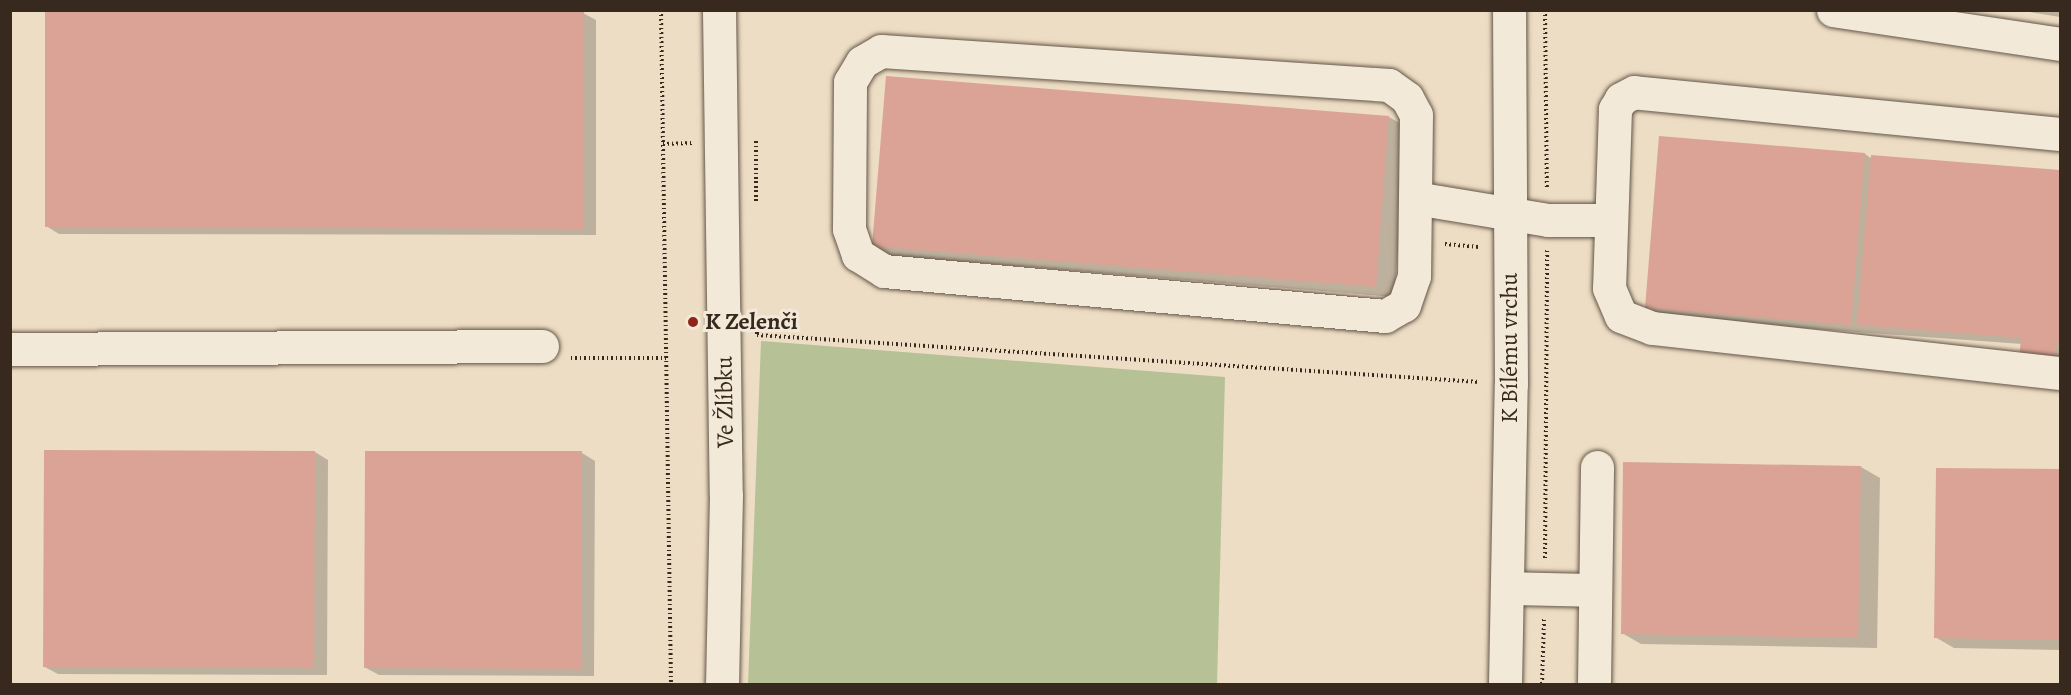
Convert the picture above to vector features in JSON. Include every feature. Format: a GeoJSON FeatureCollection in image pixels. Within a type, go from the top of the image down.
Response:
{"type":"FeatureCollection","features":[{"type":"Feature","properties":{"kind":"street","name":"Ve Žlíbku"},"geometry":{"type":"LineString","coordinates":[[719,10],[726,483],[722,684]]}},
{"type":"Feature","properties":{"kind":"street","name":"K Bílému vrchu"},"geometry":{"type":"LineString","coordinates":[[1505,684],[1510,384],[1509,10]]}},
{"type":"Feature","properties":{"kind":"street"},"geometry":{"type":"LineString","coordinates":[[1833,10],[2061,44]]}},
{"type":"Feature","properties":{"kind":"street"},"geometry":{"type":"LineString","coordinates":[[880,51],[1389,85],[1407,98],[1416,115],[1416,198],[1414,276],[1404,305],[1385,316],[884,271],[858,255],[849,229],[850,82],[862,62],[880,51]]}},
{"type":"Feature","properties":{"kind":"street"},"geometry":{"type":"LineString","coordinates":[[2061,134],[1634,92],[1621,99],[1615,109],[1609,288],[1621,316],[1652,328],[2061,373]]}},
{"type":"Feature","properties":{"kind":"street"},"geometry":{"type":"LineString","coordinates":[[1416,198],[1548,220],[1611,220]]}},
{"type":"Feature","properties":{"kind":"street"},"geometry":{"type":"LineString","coordinates":[[10,349],[542,346]]}},
{"type":"Feature","properties":{"kind":"street"},"geometry":{"type":"LineString","coordinates":[[1594,684],[1597,467]]}},
{"type":"Feature","properties":{"kind":"street"},"geometry":{"type":"LineString","coordinates":[[1507,588],[1595,590]]}},
{"type":"Feature","properties":{"kind":"path"},"geometry":{"type":"LineString","coordinates":[[661,10],[671,684]]}},
{"type":"Feature","properties":{"kind":"path"},"geometry":{"type":"LineString","coordinates":[[1542,684],[1548,220],[1545,10]]}},
{"type":"Feature","properties":{"kind":"path"},"geometry":{"type":"LineString","coordinates":[[756,141],[756,210]]}},
{"type":"Feature","properties":{"kind":"path"},"geometry":{"type":"LineString","coordinates":[[663,144],[695,143]]}},
{"type":"Feature","properties":{"kind":"path"},"geometry":{"type":"LineString","coordinates":[[757,324],[757,335],[1546,385]]}},
{"type":"Feature","properties":{"kind":"path"},"geometry":{"type":"LineString","coordinates":[[542,346],[555,358],[666,358]]}},
{"type":"Feature","properties":{"kind":"green space"},"geometry":{"type":"Polygon","coordinates":[[[761,341],[1225,377],[1217,684],[748,684],[761,341]]]}},
{"type":"Feature","properties":{"kind":"building"},"geometry":{"type":"Polygon","coordinates":[[[45,10],[584,11],[583,229],[45,227],[45,10]]]}},
{"type":"Feature","properties":{"kind":"building"},"geometry":{"type":"Polygon","coordinates":[[[886,76],[1389,116],[1376,287],[872,246],[886,76]]]}},
{"type":"Feature","properties":{"kind":"building"},"geometry":{"type":"Polygon","coordinates":[[[1659,136],[1865,153],[1851,325],[1645,308],[1659,136]]]}},
{"type":"Feature","properties":{"kind":"building"},"geometry":{"type":"Polygon","coordinates":[[[1871,155],[2060,170],[2060,341],[2057,341],[2055,363],[2019,360],[2021,338],[1857,325],[1871,155]]]}},
{"type":"Feature","properties":{"kind":"building"},"geometry":{"type":"Polygon","coordinates":[[[44,450],[315,451],[314,668],[43,667],[44,450]]]}},
{"type":"Feature","properties":{"kind":"building"},"geometry":{"type":"Polygon","coordinates":[[[365,451],[582,451],[582,669],[364,668],[365,451]]]}},
{"type":"Feature","properties":{"kind":"building"},"geometry":{"type":"Polygon","coordinates":[[[1623,462],[1861,466],[1858,638],[1621,634],[1623,462]]]}},
{"type":"Feature","properties":{"kind":"building"},"geometry":{"type":"Polygon","coordinates":[[[1936,468],[2060,469],[2060,640],[1934,638],[1936,468]]]}},
{"type":"Feature","properties":{"kind":"place","name":"K Zelenči"},"geometry":{"type":"Point","coordinates":[693,322]}}]}
